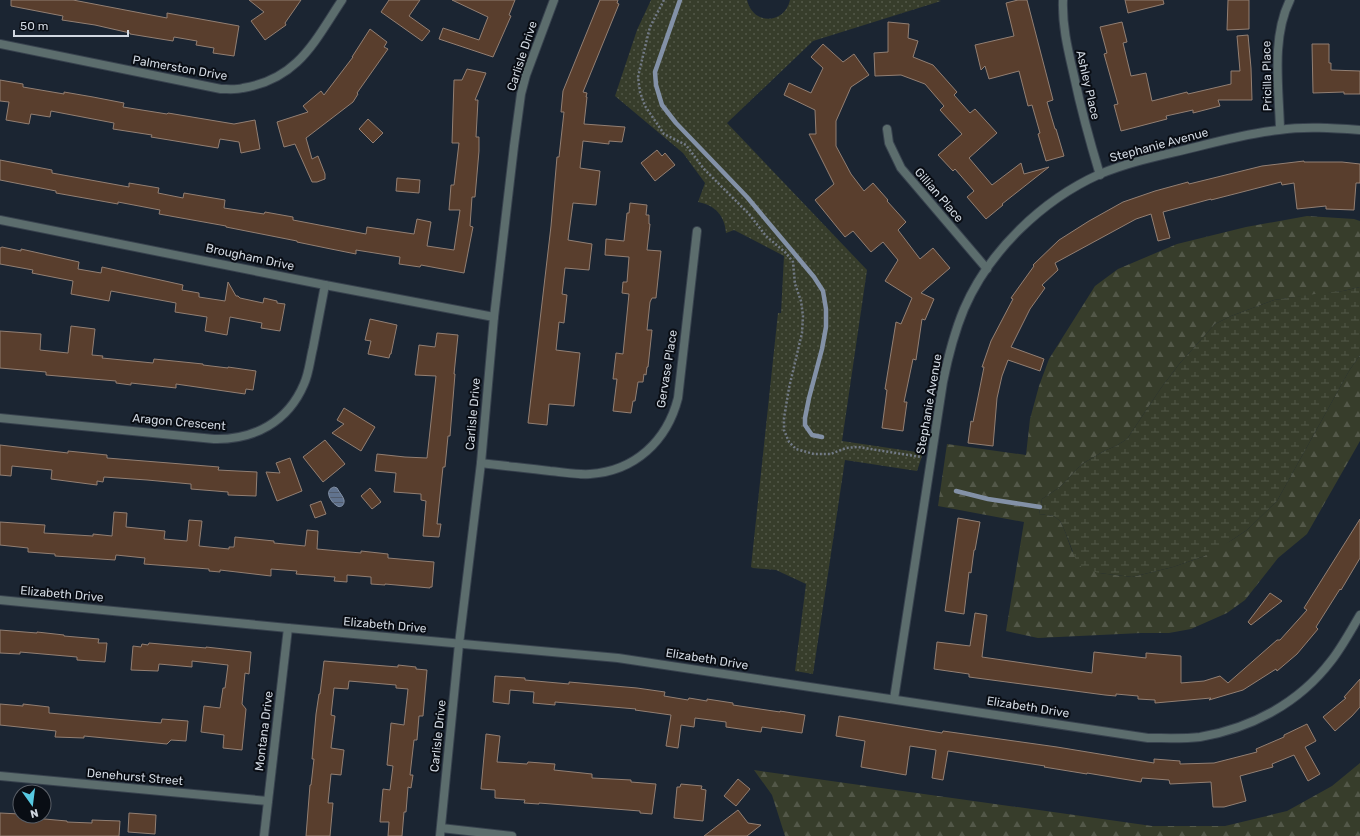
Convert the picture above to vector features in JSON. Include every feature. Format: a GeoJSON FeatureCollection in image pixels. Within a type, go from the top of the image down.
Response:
{"type":"FeatureCollection","features":[{"type":"Feature","properties":{"kind":"street","name":"Palmerston Drive"},"geometry":{"type":"LineString","coordinates":[[0,44],[221,89],[242,89],[262,84],[293,66],[305,55],[342,0]]}},
{"type":"Feature","properties":{"kind":"street","name":"Carlisle Drive"},"geometry":{"type":"LineString","coordinates":[[440,832],[459,644],[481,463],[494,317],[521,94],[526,75],[554,0]]}},
{"type":"Feature","properties":{"kind":"street","name":"Ashley Place"},"geometry":{"type":"LineString","coordinates":[[1063,0],[1062,18],[1065,40],[1082,114],[1100,175]]}},
{"type":"Feature","properties":{"kind":"street","name":"Pricilla Place"},"geometry":{"type":"LineString","coordinates":[[1280,129],[1278,40],[1290,0]]}},
{"type":"Feature","properties":{"kind":"street","name":"Stephanie Avenue"},"geometry":{"type":"LineString","coordinates":[[894,699],[943,382],[949,355],[964,309],[987,268],[1020,230],[1038,213],[1066,192],[1100,175],[1145,159],[1251,134],[1280,129],[1311,128],[1360,130]]}},
{"type":"Feature","properties":{"kind":"street","name":"Gillian Place"},"geometry":{"type":"LineString","coordinates":[[887,129],[889,143],[901,168],[987,268]]}},
{"type":"Feature","properties":{"kind":"street","name":"Brougham Drive"},"geometry":{"type":"LineString","coordinates":[[0,220],[494,317]]}},
{"type":"Feature","properties":{"kind":"street","name":"Gervase Place"},"geometry":{"type":"LineString","coordinates":[[481,463],[580,474],[598,473],[626,465],[641,455],[656,441],[670,422],[678,398],[697,231]]}},
{"type":"Feature","properties":{"kind":"street","name":"Aragon Crescent"},"geometry":{"type":"LineString","coordinates":[[0,418],[214,438],[241,437],[258,432],[281,417],[302,390],[308,375],[325,285]]}},
{"type":"Feature","properties":{"kind":"street","name":"Elizabeth Drive"},"geometry":{"type":"LineString","coordinates":[[0,600],[618,658],[1148,738],[1199,737],[1224,732],[1247,724],[1275,711],[1303,691],[1317,678],[1332,660],[1360,615]]}},
{"type":"Feature","properties":{"kind":"street","name":"Montana Drive"},"geometry":{"type":"LineString","coordinates":[[264,836],[288,628]]}},
{"type":"Feature","properties":{"kind":"street","name":"Denehurst Street"},"geometry":{"type":"LineString","coordinates":[[0,776],[268,801]]}},
{"type":"Feature","properties":{"kind":"street"},"geometry":{"type":"LineString","coordinates":[[440,832],[512,836]]}},
{"type":"Feature","properties":{"kind":"path"},"geometry":{"type":"LineString","coordinates":[[664,0],[650,27],[638,77],[640,92],[645,106],[664,134],[686,145],[704,169],[749,214],[766,236],[786,253],[793,262],[795,284],[801,301],[803,316],[802,333],[789,388],[784,418],[784,430],[789,442],[796,449],[814,454],[825,454],[846,448],[864,447],[932,459]]}},
{"type":"Feature","properties":{"kind":"green space"},"geometry":{"type":"Polygon","coordinates":[[[651,0],[747,0],[750,8],[756,14],[762,18],[769,19],[782,14],[787,8],[790,0],[941,1],[813,41],[727,123],[867,270],[842,441],[923,453],[917,471],[845,460],[813,674],[795,671],[806,584],[776,570],[751,567],[778,313],[781,313],[784,256],[734,230],[726,233],[724,221],[718,212],[704,203],[698,202],[705,183],[683,153],[615,96],[637,30],[651,0]]]}},
{"type":"Feature","properties":{"kind":"green space"},"geometry":{"type":"Polygon","coordinates":[[[1307,216],[1354,219],[1360,221],[1360,287],[1343,291],[1274,300],[1231,316],[1215,324],[1180,363],[1161,388],[1127,439],[1082,464],[1060,487],[1042,499],[1039,514],[1054,516],[1060,521],[1072,551],[1099,573],[1132,577],[1173,567],[1202,557],[1247,530],[1277,501],[1349,371],[1360,355],[1360,441],[1307,534],[1278,558],[1245,600],[1227,613],[1191,629],[1169,633],[1038,638],[1006,631],[1024,522],[938,506],[947,444],[1026,455],[1030,419],[1039,386],[1049,359],[1095,286],[1118,269],[1177,244],[1246,227],[1307,216]]]}},
{"type":"Feature","properties":{"kind":"green space"},"geometry":{"type":"Polygon","coordinates":[[[1360,287],[1360,355],[1349,371],[1277,501],[1247,530],[1217,550],[1173,567],[1132,577],[1099,573],[1082,568],[1076,560],[1060,521],[1054,516],[1039,514],[1042,499],[1060,487],[1082,464],[1127,439],[1161,388],[1180,363],[1215,324],[1231,316],[1274,300],[1343,291],[1360,287]]]}},
{"type":"Feature","properties":{"kind":"green space"},"geometry":{"type":"Polygon","coordinates":[[[1360,763],[1360,836],[785,836],[772,795],[754,770],[1152,826],[1225,826],[1287,811],[1332,786],[1360,763]]]}},
{"type":"Feature","properties":{"kind":"water"},"geometry":{"type":"Polygon","coordinates":[[[334,487],[337,488],[343,497],[344,503],[342,506],[338,506],[334,503],[329,496],[329,491],[334,487]]]}},
{"type":"Feature","properties":{"kind":"building"},"geometry":{"type":"Polygon","coordinates":[[[11,0],[73,0],[167,18],[167,13],[239,26],[234,56],[213,53],[214,48],[196,45],[197,41],[174,37],[173,41],[130,34],[95,25],[62,20],[63,16],[11,6],[11,0]]]}},
{"type":"Feature","properties":{"kind":"building"},"geometry":{"type":"Polygon","coordinates":[[[249,0],[301,0],[285,23],[286,25],[265,40],[251,21],[264,12],[249,0]]]}},
{"type":"Feature","properties":{"kind":"building"},"geometry":{"type":"Polygon","coordinates":[[[389,0],[420,0],[409,16],[430,31],[422,41],[381,12],[389,0]]]}},
{"type":"Feature","properties":{"kind":"building"},"geometry":{"type":"Polygon","coordinates":[[[452,0],[515,0],[509,15],[511,16],[493,57],[439,39],[443,28],[479,40],[488,17],[452,0]]]}},
{"type":"Feature","properties":{"kind":"building"},"geometry":{"type":"Polygon","coordinates":[[[600,0],[618,0],[617,3],[619,4],[583,92],[587,93],[584,124],[625,127],[622,142],[609,141],[609,144],[583,141],[580,168],[600,171],[596,205],[573,203],[568,240],[592,244],[589,270],[565,268],[562,294],[567,295],[564,323],[559,322],[556,350],[580,353],[574,406],[549,404],[547,425],[528,423],[551,226],[557,157],[559,157],[564,112],[561,112],[563,91],[600,0]]]}},
{"type":"Feature","properties":{"kind":"building"},"geometry":{"type":"Polygon","coordinates":[[[1018,0],[1027,0],[1053,100],[1047,102],[1064,156],[1046,161],[1038,134],[1040,133],[1032,105],[1028,106],[1019,71],[989,79],[985,66],[981,70],[975,45],[1014,36],[1006,3],[1018,0]]]}},
{"type":"Feature","properties":{"kind":"building"},"geometry":{"type":"Polygon","coordinates":[[[1125,0],[1163,0],[1164,4],[1128,13],[1125,0]]]}},
{"type":"Feature","properties":{"kind":"building"},"geometry":{"type":"Polygon","coordinates":[[[1228,0],[1249,0],[1249,29],[1227,30],[1228,0]]]}},
{"type":"Feature","properties":{"kind":"building"},"geometry":{"type":"Polygon","coordinates":[[[888,22],[909,24],[908,38],[918,41],[913,57],[933,65],[957,92],[954,95],[970,113],[975,109],[997,133],[969,158],[992,185],[1021,163],[1024,174],[1049,167],[1002,204],[1003,205],[986,219],[967,197],[974,191],[955,169],[953,171],[938,155],[962,134],[940,110],[944,106],[925,84],[901,75],[875,76],[874,53],[888,52],[888,22]]]}},
{"type":"Feature","properties":{"kind":"building"},"geometry":{"type":"Polygon","coordinates":[[[1122,22],[1127,42],[1123,43],[1131,76],[1146,73],[1152,101],[1187,92],[1188,94],[1231,84],[1231,71],[1240,71],[1237,36],[1248,35],[1252,100],[1218,100],[1220,106],[1193,113],[1193,110],[1166,116],[1167,119],[1121,131],[1114,105],[1118,104],[1104,54],[1107,53],[1100,27],[1122,22]]]}},
{"type":"Feature","properties":{"kind":"building"},"geometry":{"type":"Polygon","coordinates":[[[370,29],[387,42],[384,47],[388,49],[357,93],[358,94],[353,102],[306,138],[312,159],[318,156],[325,174],[325,179],[312,182],[295,144],[284,147],[277,122],[308,112],[303,106],[321,91],[324,95],[353,57],[370,29]]]}},
{"type":"Feature","properties":{"kind":"building"},"geometry":{"type":"Polygon","coordinates":[[[823,44],[843,62],[854,54],[869,75],[851,87],[836,121],[836,146],[851,174],[864,191],[873,183],[906,222],[898,230],[920,259],[933,248],[950,268],[921,293],[934,299],[925,320],[922,319],[916,360],[913,359],[904,402],[907,402],[903,431],[882,428],[887,390],[885,389],[896,322],[901,324],[912,298],[885,281],[898,260],[883,242],[871,252],[853,231],[845,237],[815,200],[834,184],[809,134],[816,134],[815,110],[784,95],[789,83],[811,93],[823,68],[811,57],[823,44]]]}},
{"type":"Feature","properties":{"kind":"building"},"geometry":{"type":"Polygon","coordinates":[[[1312,44],[1329,44],[1329,63],[1331,63],[1331,70],[1360,71],[1360,94],[1344,94],[1344,92],[1313,93],[1312,44]]]}},
{"type":"Feature","properties":{"kind":"building"},"geometry":{"type":"Polygon","coordinates":[[[467,69],[486,73],[475,100],[478,100],[476,137],[479,137],[479,151],[475,197],[472,197],[470,226],[473,227],[464,273],[421,265],[420,267],[399,264],[400,257],[356,250],[356,254],[226,226],[159,214],[160,210],[56,193],[56,191],[0,180],[0,160],[52,170],[52,173],[129,187],[129,183],[159,188],[158,193],[183,198],[184,193],[225,200],[224,208],[264,214],[265,212],[293,217],[293,220],[366,234],[367,227],[414,234],[417,219],[431,222],[427,246],[454,250],[460,210],[449,210],[451,185],[454,185],[459,143],[452,143],[454,80],[462,80],[467,69]]]}},
{"type":"Feature","properties":{"kind":"building"},"geometry":{"type":"Polygon","coordinates":[[[0,80],[23,84],[23,87],[93,97],[124,103],[123,107],[167,114],[234,124],[255,120],[260,149],[241,153],[239,142],[220,139],[218,148],[151,137],[152,135],[113,129],[114,123],[51,111],[50,117],[31,114],[29,124],[6,120],[9,102],[0,101],[0,80]]]}},
{"type":"Feature","properties":{"kind":"building"},"geometry":{"type":"Polygon","coordinates":[[[368,119],[383,133],[373,143],[359,129],[368,119]]]}},
{"type":"Feature","properties":{"kind":"building"},"geometry":{"type":"Polygon","coordinates":[[[657,150],[662,156],[665,153],[675,165],[655,181],[641,163],[657,150]]]}},
{"type":"Feature","properties":{"kind":"building"},"geometry":{"type":"Polygon","coordinates":[[[1304,161],[1360,164],[1360,183],[1356,183],[1354,210],[1326,209],[1326,206],[1297,209],[1294,183],[1282,185],[1281,182],[1163,212],[1170,238],[1158,241],[1151,214],[1136,219],[1055,263],[1058,270],[1042,285],[1045,288],[1030,309],[1011,347],[1044,359],[1040,371],[1008,360],[1002,376],[997,398],[993,446],[968,443],[971,421],[973,422],[984,367],[982,367],[991,341],[1013,299],[1011,298],[1034,266],[1033,265],[1059,240],[1123,202],[1155,191],[1188,182],[1189,184],[1262,166],[1304,161]]]}},
{"type":"Feature","properties":{"kind":"building"},"geometry":{"type":"Polygon","coordinates":[[[397,178],[420,180],[419,193],[396,191],[397,178]]]}},
{"type":"Feature","properties":{"kind":"building"},"geometry":{"type":"Polygon","coordinates":[[[630,203],[647,205],[646,215],[649,215],[650,224],[647,250],[661,251],[656,298],[652,298],[650,302],[647,330],[652,330],[648,367],[646,375],[644,374],[643,382],[638,382],[635,401],[633,401],[631,413],[613,411],[617,379],[613,379],[616,353],[623,354],[629,294],[622,293],[623,282],[627,282],[629,257],[605,255],[606,239],[624,241],[627,213],[629,213],[630,203]]]}},
{"type":"Feature","properties":{"kind":"building"},"geometry":{"type":"Polygon","coordinates":[[[2,247],[21,251],[21,249],[79,262],[78,269],[101,273],[102,267],[183,285],[182,290],[199,293],[199,297],[225,301],[228,282],[236,296],[240,298],[263,303],[264,298],[277,301],[277,303],[285,304],[280,331],[261,328],[262,323],[230,317],[227,335],[205,331],[207,317],[175,312],[176,303],[111,291],[109,301],[71,294],[73,281],[32,273],[33,270],[0,264],[0,248],[2,247]]]}},
{"type":"Feature","properties":{"kind":"building"},"geometry":{"type":"Polygon","coordinates":[[[370,319],[397,325],[389,358],[368,354],[371,341],[365,340],[370,319]]]}},
{"type":"Feature","properties":{"kind":"building"},"geometry":{"type":"Polygon","coordinates":[[[71,326],[95,329],[92,355],[103,356],[102,358],[153,363],[154,359],[256,371],[253,390],[246,389],[245,394],[176,384],[176,388],[131,383],[131,385],[116,383],[116,381],[46,375],[46,372],[0,368],[0,331],[41,334],[40,350],[68,353],[71,326]]]}},
{"type":"Feature","properties":{"kind":"building"},"geometry":{"type":"Polygon","coordinates":[[[437,333],[458,335],[450,436],[448,436],[445,467],[443,467],[437,524],[441,524],[439,537],[423,536],[426,501],[421,500],[421,494],[394,492],[396,473],[375,471],[377,454],[427,458],[436,376],[415,375],[419,345],[435,347],[437,333]]]}},
{"type":"Feature","properties":{"kind":"building"},"geometry":{"type":"Polygon","coordinates":[[[344,408],[375,427],[361,451],[332,433],[344,424],[337,420],[344,408]]]}},
{"type":"Feature","properties":{"kind":"building"},"geometry":{"type":"Polygon","coordinates":[[[325,440],[345,464],[323,482],[303,457],[325,440]]]}},
{"type":"Feature","properties":{"kind":"building"},"geometry":{"type":"Polygon","coordinates":[[[0,445],[68,453],[68,451],[107,455],[107,458],[219,467],[218,470],[257,472],[256,496],[228,495],[228,492],[191,489],[191,484],[104,477],[103,482],[97,481],[97,485],[51,479],[52,470],[12,466],[11,476],[0,475],[0,445]]]}},
{"type":"Feature","properties":{"kind":"building"},"geometry":{"type":"Polygon","coordinates":[[[290,458],[302,491],[277,501],[266,472],[280,473],[276,463],[290,458]]]}},
{"type":"Feature","properties":{"kind":"building"},"geometry":{"type":"Polygon","coordinates":[[[370,488],[381,502],[372,509],[361,496],[370,488]]]}},
{"type":"Feature","properties":{"kind":"building"},"geometry":{"type":"Polygon","coordinates":[[[321,501],[326,514],[315,518],[310,505],[321,501]]]}},
{"type":"Feature","properties":{"kind":"building"},"geometry":{"type":"Polygon","coordinates":[[[114,512],[127,513],[126,527],[165,531],[164,539],[187,541],[189,520],[202,521],[199,546],[229,549],[229,547],[234,547],[235,537],[305,546],[307,530],[318,531],[317,549],[388,554],[388,558],[434,562],[432,587],[371,584],[371,577],[347,575],[347,582],[334,581],[335,577],[296,574],[297,571],[271,569],[271,576],[220,570],[220,572],[209,571],[209,569],[144,564],[145,558],[116,555],[115,560],[55,556],[55,554],[28,552],[28,548],[0,545],[0,522],[45,525],[44,533],[112,536],[114,512]]]}},
{"type":"Feature","properties":{"kind":"building"},"geometry":{"type":"Polygon","coordinates":[[[958,518],[980,522],[971,573],[969,572],[964,614],[945,611],[958,518]]]}},
{"type":"Feature","properties":{"kind":"building"},"geometry":{"type":"Polygon","coordinates":[[[1360,519],[1360,558],[1316,627],[1318,629],[1297,654],[1277,671],[1276,669],[1243,690],[1209,700],[1211,698],[1155,703],[1155,700],[1138,699],[1138,696],[1116,694],[1116,696],[1105,695],[969,677],[969,674],[934,669],[937,642],[970,646],[975,613],[987,615],[982,657],[1092,673],[1094,652],[1146,658],[1146,653],[1181,656],[1181,683],[1204,681],[1220,676],[1228,683],[1277,640],[1280,640],[1307,610],[1304,608],[1360,519]]]}},
{"type":"Feature","properties":{"kind":"building"},"geometry":{"type":"Polygon","coordinates":[[[1270,593],[1282,601],[1251,625],[1248,622],[1270,593]]]}},
{"type":"Feature","properties":{"kind":"building"},"geometry":{"type":"Polygon","coordinates":[[[0,630],[37,632],[99,639],[98,643],[107,643],[105,662],[77,660],[77,657],[20,652],[20,654],[0,653],[0,630]]]}},
{"type":"Feature","properties":{"kind":"building"},"geometry":{"type":"Polygon","coordinates":[[[149,643],[251,652],[249,674],[245,673],[242,704],[246,709],[242,750],[223,748],[224,735],[201,732],[204,706],[220,708],[223,688],[225,688],[228,665],[192,661],[192,667],[159,664],[158,671],[131,670],[133,646],[141,647],[142,644],[148,645],[149,643]]]}},
{"type":"Feature","properties":{"kind":"building"},"geometry":{"type":"Polygon","coordinates":[[[324,661],[398,667],[398,665],[427,670],[423,716],[419,716],[417,740],[414,740],[410,775],[413,775],[411,788],[408,787],[402,836],[388,836],[389,822],[380,822],[383,789],[390,790],[393,766],[387,765],[391,723],[404,725],[408,689],[396,688],[396,685],[349,681],[348,689],[334,688],[331,715],[335,716],[331,748],[344,750],[341,775],[331,774],[328,803],[333,803],[330,836],[306,836],[310,785],[314,759],[312,759],[316,714],[324,661]]]}},
{"type":"Feature","properties":{"kind":"building"},"geometry":{"type":"Polygon","coordinates":[[[495,676],[525,678],[525,680],[569,684],[569,682],[637,688],[665,692],[664,696],[688,700],[689,698],[707,701],[707,699],[733,703],[733,705],[805,715],[802,733],[762,727],[761,732],[726,727],[726,722],[695,718],[694,727],[681,725],[678,748],[666,746],[671,715],[635,710],[636,709],[555,702],[555,705],[533,703],[534,692],[510,690],[509,704],[493,702],[495,676]]]}},
{"type":"Feature","properties":{"kind":"building"},"geometry":{"type":"Polygon","coordinates":[[[1360,679],[1360,707],[1335,731],[1323,717],[1346,698],[1344,697],[1360,679]]]}},
{"type":"Feature","properties":{"kind":"building"},"geometry":{"type":"Polygon","coordinates":[[[0,704],[23,706],[23,704],[49,707],[49,713],[126,720],[161,723],[162,719],[188,721],[186,741],[171,740],[167,744],[84,736],[84,738],[55,737],[56,731],[0,725],[0,704]]]}},
{"type":"Feature","properties":{"kind":"building"},"geometry":{"type":"Polygon","coordinates":[[[839,716],[942,733],[943,731],[1057,747],[1154,763],[1154,759],[1180,761],[1180,764],[1214,763],[1257,752],[1256,749],[1284,737],[1284,735],[1307,724],[1316,741],[1305,747],[1320,774],[1308,781],[1294,755],[1272,764],[1273,767],[1240,776],[1246,801],[1224,807],[1213,807],[1211,782],[1170,784],[1169,780],[1142,778],[1141,782],[948,751],[943,780],[932,778],[936,750],[910,746],[906,775],[861,767],[865,741],[836,736],[839,716]]]}},
{"type":"Feature","properties":{"kind":"building"},"geometry":{"type":"Polygon","coordinates":[[[486,734],[500,736],[497,762],[555,764],[554,770],[592,774],[592,778],[631,780],[631,782],[656,784],[652,814],[640,813],[640,811],[524,803],[525,800],[495,798],[495,790],[481,789],[486,734]]]}},
{"type":"Feature","properties":{"kind":"building"},"geometry":{"type":"Polygon","coordinates":[[[738,779],[750,789],[736,806],[724,796],[738,779]]]}},
{"type":"Feature","properties":{"kind":"building"},"geometry":{"type":"Polygon","coordinates":[[[681,784],[702,786],[701,789],[706,790],[703,821],[674,818],[677,787],[680,787],[681,784]]]}},
{"type":"Feature","properties":{"kind":"building"},"geometry":{"type":"Polygon","coordinates":[[[738,810],[748,823],[761,825],[747,836],[704,836],[738,810]]]}},
{"type":"Feature","properties":{"kind":"building"},"geometry":{"type":"Polygon","coordinates":[[[0,813],[12,814],[12,824],[52,824],[52,820],[92,823],[92,820],[120,821],[119,836],[0,836],[0,813]]]}},
{"type":"Feature","properties":{"kind":"building"},"geometry":{"type":"Polygon","coordinates":[[[129,813],[156,815],[155,834],[128,832],[129,813]]]}},
{"type":"Feature","properties":{"kind":"waterway"},"geometry":{"type":"LineString","coordinates":[[680,0],[655,72],[656,85],[662,105],[676,123],[747,197],[814,277],[823,291],[826,309],[826,327],[805,418],[805,425],[812,435],[822,437]]}},
{"type":"Feature","properties":{"kind":"waterway"},"geometry":{"type":"LineString","coordinates":[[956,491],[988,499],[1040,507]]}}]}
